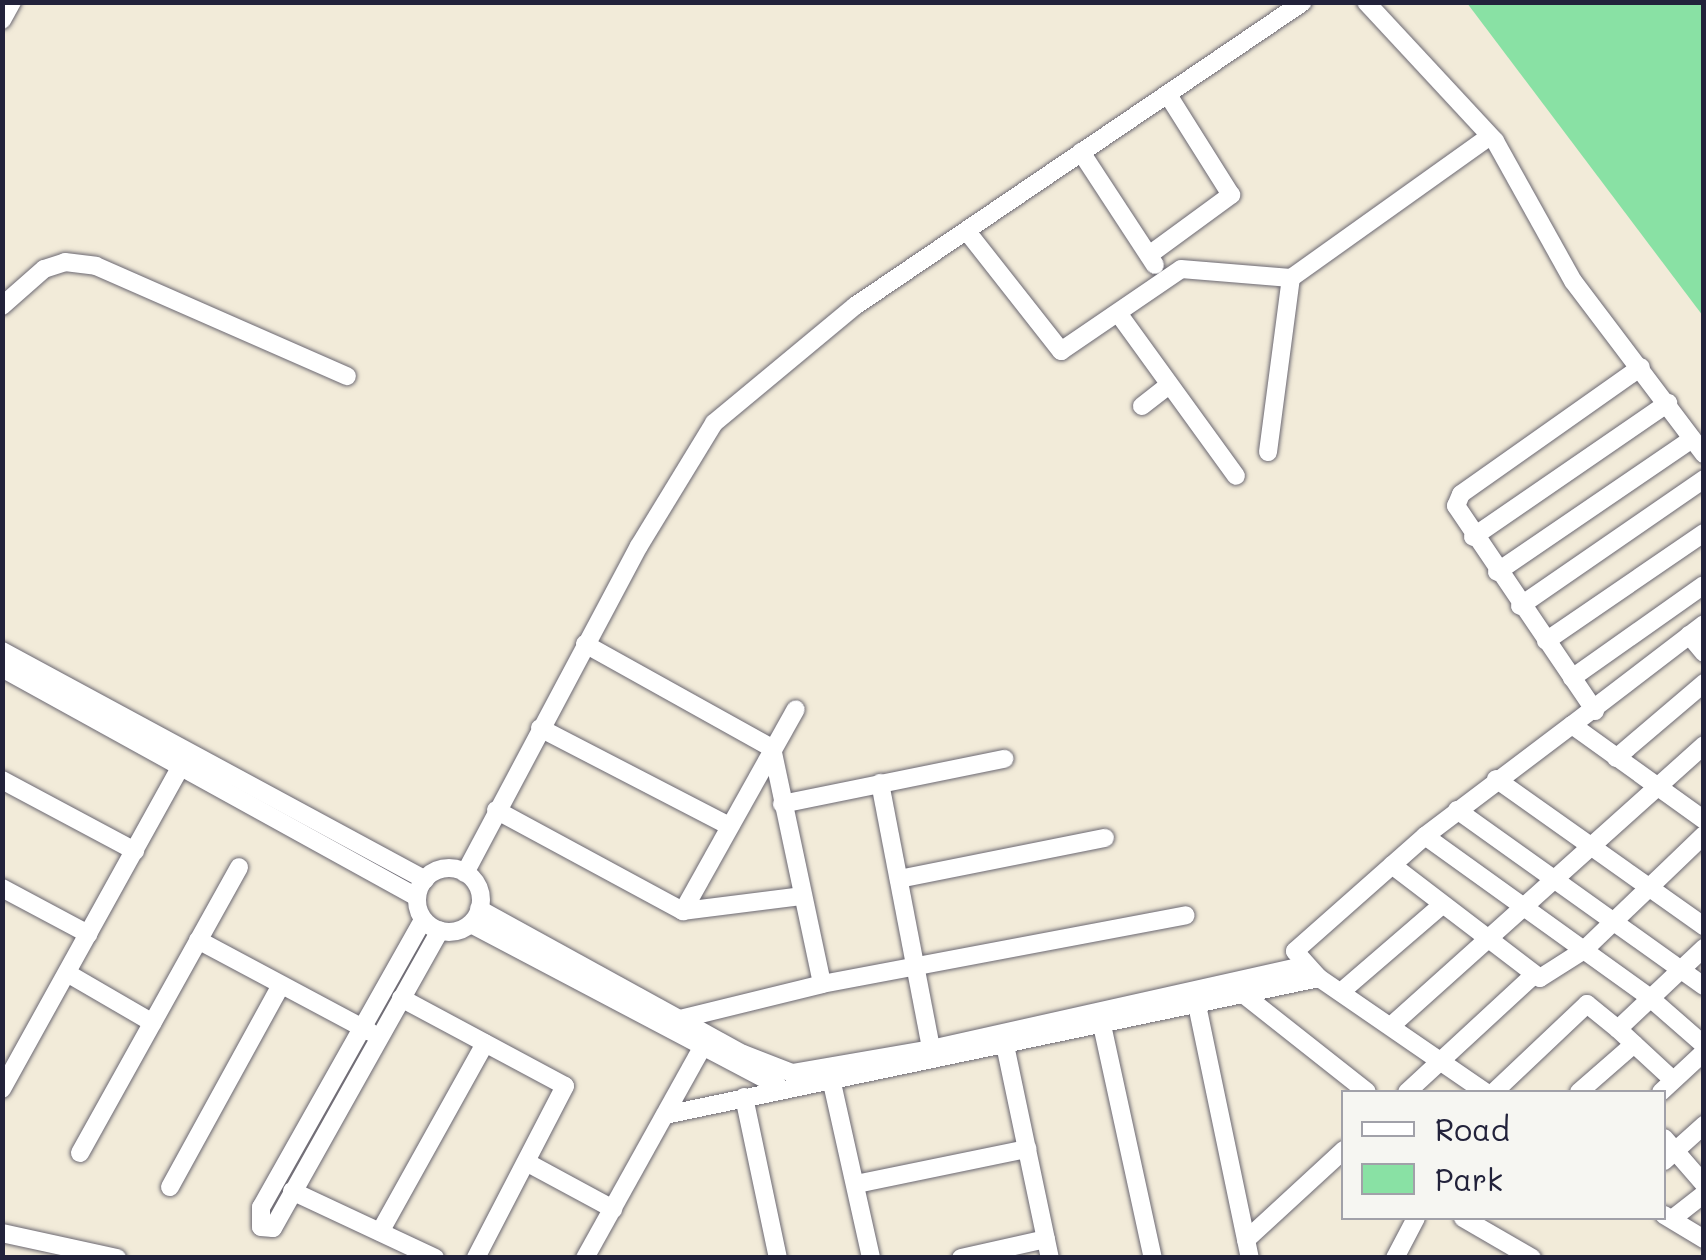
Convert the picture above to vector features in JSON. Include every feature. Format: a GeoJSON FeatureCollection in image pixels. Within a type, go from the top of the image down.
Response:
{"type":"FeatureCollection","features":[{"type":"Feature","properties":{"kind":"street"},"geometry":{"type":"LineString","coordinates":[[2,20],[12,2]]}},
{"type":"Feature","properties":{"kind":"street"},"geometry":{"type":"LineString","coordinates":[[465,873],[585,644],[714,422],[855,306],[968,234],[1081,152],[1304,2]]}},
{"type":"Feature","properties":{"kind":"street"},"geometry":{"type":"LineString","coordinates":[[1366,2],[1490,136],[1572,281],[1642,367],[1698,447],[1497,572]]}},
{"type":"Feature","properties":{"kind":"street"},"geometry":{"type":"LineString","coordinates":[[1149,256],[1230,196],[1168,95]]}},
{"type":"Feature","properties":{"kind":"street"},"geometry":{"type":"LineString","coordinates":[[968,234],[1055,348],[1068,348],[1163,278],[1203,266],[1291,278],[1490,136]]}},
{"type":"Feature","properties":{"kind":"street"},"geometry":{"type":"LineString","coordinates":[[1081,152],[1163,278]]}},
{"type":"Feature","properties":{"kind":"street"},"geometry":{"type":"LineString","coordinates":[[2,306],[44,269],[65,262],[96,266],[347,376]]}},
{"type":"Feature","properties":{"kind":"street"},"geometry":{"type":"LineString","coordinates":[[1268,452],[1291,278]]}},
{"type":"Feature","properties":{"kind":"street"},"geometry":{"type":"LineString","coordinates":[[1118,313],[1236,476]]}},
{"type":"Feature","properties":{"kind":"street"},"geometry":{"type":"LineString","coordinates":[[1596,711],[1457,512],[1461,494],[1642,367]]}},
{"type":"Feature","properties":{"kind":"street"},"geometry":{"type":"LineString","coordinates":[[1142,406],[1170,385]]}},
{"type":"Feature","properties":{"kind":"street"},"geometry":{"type":"LineString","coordinates":[[1473,538],[1668,403]]}},
{"type":"Feature","properties":{"kind":"street"},"geometry":{"type":"LineString","coordinates":[[1520,606],[1704,480]]}},
{"type":"Feature","properties":{"kind":"street"},"geometry":{"type":"LineString","coordinates":[[1546,641],[1704,533]]}},
{"type":"Feature","properties":{"kind":"street"},"geometry":{"type":"LineString","coordinates":[[1572,678],[1704,585]]}},
{"type":"Feature","properties":{"kind":"street"},"geometry":{"type":"LineString","coordinates":[[1483,1090],[1312,971],[1295,951],[1300,942],[1496,778],[1596,711],[1696,630],[1704,653]]}},
{"type":"Feature","properties":{"kind":"street"},"geometry":{"type":"LineString","coordinates":[[585,644],[772,748]]}},
{"type":"Feature","properties":{"kind":"street"},"geometry":{"type":"LineString","coordinates":[[2,651],[37,678],[420,888]]}},
{"type":"Feature","properties":{"kind":"street"},"geometry":{"type":"LineString","coordinates":[[2,668],[37,678]]}},
{"type":"Feature","properties":{"kind":"street"},"geometry":{"type":"LineString","coordinates":[[1616,758],[1704,683]]}},
{"type":"Feature","properties":{"kind":"street"},"geometry":{"type":"LineString","coordinates":[[682,911],[727,825],[796,709]]}},
{"type":"Feature","properties":{"kind":"street"},"geometry":{"type":"LineString","coordinates":[[1572,725],[1700,812]]}},
{"type":"Feature","properties":{"kind":"street"},"geometry":{"type":"LineString","coordinates":[[540,728],[727,825]]}},
{"type":"Feature","properties":{"kind":"street"},"geometry":{"type":"LineString","coordinates":[[1392,1025],[1551,878],[1704,745]]}},
{"type":"Feature","properties":{"kind":"street"},"geometry":{"type":"LineString","coordinates":[[772,748],[822,984]]}},
{"type":"Feature","properties":{"kind":"street"},"geometry":{"type":"LineString","coordinates":[[3,1088],[185,760]]}},
{"type":"Feature","properties":{"kind":"street"},"geometry":{"type":"LineString","coordinates":[[782,804],[1004,760]]}},
{"type":"Feature","properties":{"kind":"street"},"geometry":{"type":"LineString","coordinates":[[1496,778],[1704,926]]}},
{"type":"Feature","properties":{"kind":"street"},"geometry":{"type":"LineString","coordinates":[[2,780],[135,852]]}},
{"type":"Feature","properties":{"kind":"street"},"geometry":{"type":"LineString","coordinates":[[880,783],[931,1049]]}},
{"type":"Feature","properties":{"kind":"street"},"geometry":{"type":"LineString","coordinates":[[496,810],[682,911],[802,896]]}},
{"type":"Feature","properties":{"kind":"street"},"geometry":{"type":"LineString","coordinates":[[1458,810],[1704,986]]}},
{"type":"Feature","properties":{"kind":"street"},"geometry":{"type":"LineString","coordinates":[[1392,866],[1534,975],[1546,977],[1584,950],[1704,835]]}},
{"type":"Feature","properties":{"kind":"street"},"geometry":{"type":"LineString","coordinates":[[1425,836],[1649,997],[1704,1049],[1666,1086],[1634,1044],[1587,1004],[1488,1090]]}},
{"type":"Feature","properties":{"kind":"street"},"geometry":{"type":"LineString","coordinates":[[899,879],[1105,838]]}},
{"type":"Feature","properties":{"kind":"street"},"geometry":{"type":"LineString","coordinates":[[80,1153],[238,868]]}},
{"type":"Feature","properties":{"kind":"street"},"geometry":{"type":"LineString","coordinates":[[420,888],[441,870],[465,873],[477,886],[475,916]]}},
{"type":"Feature","properties":{"kind":"street"},"geometry":{"type":"LineString","coordinates":[[2,888],[88,934]]}},
{"type":"Feature","properties":{"kind":"street"},"geometry":{"type":"LineString","coordinates":[[420,888],[424,920],[370,1032],[273,1228],[257,1224],[370,1032],[401,998],[440,931],[475,916],[680,1019],[781,1079]]}},
{"type":"Feature","properties":{"kind":"street"},"geometry":{"type":"LineString","coordinates":[[1342,991],[1442,905]]}},
{"type":"Feature","properties":{"kind":"street"},"geometry":{"type":"LineString","coordinates":[[680,1019],[822,984],[1186,914]]}},
{"type":"Feature","properties":{"kind":"street"},"geometry":{"type":"LineString","coordinates":[[475,916],[702,1048],[781,1079],[832,1083],[1197,1006],[1237,988]]}},
{"type":"Feature","properties":{"kind":"street"},"geometry":{"type":"LineString","coordinates":[[424,920],[440,931]]}},
{"type":"Feature","properties":{"kind":"street"},"geometry":{"type":"LineString","coordinates":[[198,940],[370,1032]]}},
{"type":"Feature","properties":{"kind":"street"},"geometry":{"type":"LineString","coordinates":[[1618,1029],[1704,948]]}},
{"type":"Feature","properties":{"kind":"street"},"geometry":{"type":"LineString","coordinates":[[665,1115],[744,1097],[781,1079],[1312,971]]}},
{"type":"Feature","properties":{"kind":"street"},"geometry":{"type":"LineString","coordinates":[[67,974],[153,1023]]}},
{"type":"Feature","properties":{"kind":"street"},"geometry":{"type":"LineString","coordinates":[[1409,1090],[1534,975]]}},
{"type":"Feature","properties":{"kind":"street"},"geometry":{"type":"LineString","coordinates":[[170,1187],[281,985]]}},
{"type":"Feature","properties":{"kind":"street"},"geometry":{"type":"LineString","coordinates":[[1237,988],[1364,1090]]}},
{"type":"Feature","properties":{"kind":"street"},"geometry":{"type":"LineString","coordinates":[[401,998],[565,1086],[476,1258]]}},
{"type":"Feature","properties":{"kind":"street"},"geometry":{"type":"LineString","coordinates":[[1197,1006],[1248,1249]]}},
{"type":"Feature","properties":{"kind":"street"},"geometry":{"type":"LineString","coordinates":[[1102,1025],[1153,1258]]}},
{"type":"Feature","properties":{"kind":"street"},"geometry":{"type":"LineString","coordinates":[[380,1232],[485,1044]]}},
{"type":"Feature","properties":{"kind":"street"},"geometry":{"type":"LineString","coordinates":[[1581,1090],[1634,1044]]}},
{"type":"Feature","properties":{"kind":"street"},"geometry":{"type":"LineString","coordinates":[[961,1258],[1048,1248],[1005,1045]]}},
{"type":"Feature","properties":{"kind":"street"},"geometry":{"type":"LineString","coordinates":[[585,1258],[702,1048]]}},
{"type":"Feature","properties":{"kind":"street"},"geometry":{"type":"LineString","coordinates":[[832,1083],[871,1258]]}},
{"type":"Feature","properties":{"kind":"street"},"geometry":{"type":"LineString","coordinates":[[744,1097],[778,1258]]}},
{"type":"Feature","properties":{"kind":"street"},"geometry":{"type":"LineString","coordinates":[[1704,1124],[1667,1150],[1704,1184]]}},
{"type":"Feature","properties":{"kind":"street"},"geometry":{"type":"LineString","coordinates":[[856,1184],[1027,1149]]}},
{"type":"Feature","properties":{"kind":"street"},"geometry":{"type":"LineString","coordinates":[[1248,1249],[1341,1153]]}},
{"type":"Feature","properties":{"kind":"street"},"geometry":{"type":"LineString","coordinates":[[528,1163],[613,1208]]}},
{"type":"Feature","properties":{"kind":"street"},"geometry":{"type":"LineString","coordinates":[[292,1192],[435,1258]]}},
{"type":"Feature","properties":{"kind":"street"},"geometry":{"type":"LineString","coordinates":[[1704,1194],[1668,1217],[1704,1238]]}},
{"type":"Feature","properties":{"kind":"street"},"geometry":{"type":"LineString","coordinates":[[1395,1258],[1415,1220]]}},
{"type":"Feature","properties":{"kind":"street"},"geometry":{"type":"LineString","coordinates":[[1466,1220],[1532,1258]]}},
{"type":"Feature","properties":{"kind":"street"},"geometry":{"type":"LineString","coordinates":[[2,1233],[117,1258]]}},
{"type":"Feature","properties":{"kind":"green space"},"geometry":{"type":"Polygon","coordinates":[[[1467,3],[1703,3],[1703,316],[1467,3]]]}}]}
